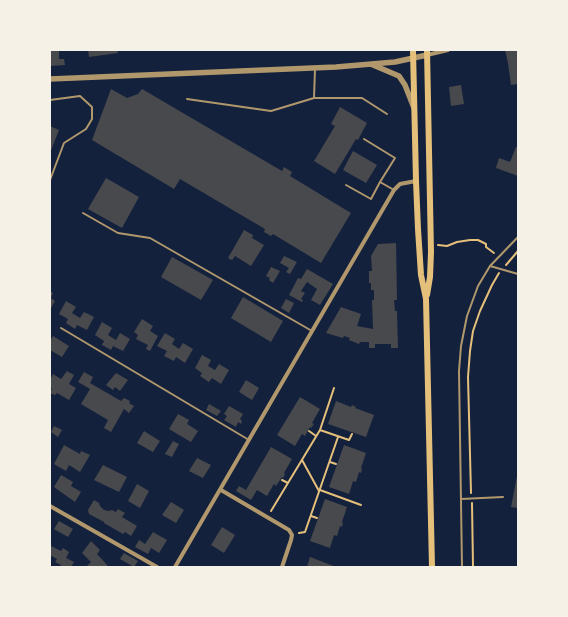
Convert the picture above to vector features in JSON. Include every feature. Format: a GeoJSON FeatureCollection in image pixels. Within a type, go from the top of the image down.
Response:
{"type":"FeatureCollection","features":[{"type":"Feature","properties":{"kind":"main road"},"geometry":{"type":"LineString","coordinates":[[413,50],[416,58],[414,110],[420,275],[426,299]]}},
{"type":"Feature","properties":{"kind":"main road"},"geometry":{"type":"LineString","coordinates":[[427,53],[431,244],[430,277],[426,299],[432,567]]}},
{"type":"Feature","properties":{"kind":"street"},"geometry":{"type":"LineString","coordinates":[[50,79],[315,68],[369,64],[416,58],[427,53],[448,50]]}},
{"type":"Feature","properties":{"kind":"street"},"geometry":{"type":"LineString","coordinates":[[369,64],[378,66],[399,76],[405,85],[414,110]]}},
{"type":"Feature","properties":{"kind":"street"},"geometry":{"type":"LineString","coordinates":[[175,567],[394,190],[400,184],[416,181]]}},
{"type":"Feature","properties":{"kind":"street"},"geometry":{"type":"LineString","coordinates":[[221,490],[289,530],[292,535],[282,567]]}},
{"type":"Feature","properties":{"kind":"street"},"geometry":{"type":"LineString","coordinates":[[50,506],[157,567]]}},
{"type":"Feature","properties":{"kind":"lane"},"geometry":{"type":"LineString","coordinates":[[314,98],[315,68]]}},
{"type":"Feature","properties":{"kind":"lane"},"geometry":{"type":"LineString","coordinates":[[50,100],[80,96],[92,107],[92,119],[86,129],[64,143],[50,180]]}},
{"type":"Feature","properties":{"kind":"lane"},"geometry":{"type":"LineString","coordinates":[[187,99],[271,111],[314,98],[362,98],[387,114]]}},
{"type":"Feature","properties":{"kind":"lane"},"geometry":{"type":"LineString","coordinates":[[346,185],[370,199],[395,158],[364,139]]}},
{"type":"Feature","properties":{"kind":"lane"},"geometry":{"type":"LineString","coordinates":[[380,182],[394,190]]}},
{"type":"Feature","properties":{"kind":"lane"},"geometry":{"type":"LineString","coordinates":[[83,213],[118,233],[150,238],[313,331]]}},
{"type":"Feature","properties":{"kind":"lane"},"geometry":{"type":"LineString","coordinates":[[462,567],[459,371],[461,346],[467,316],[478,286],[490,266],[518,237]]}},
{"type":"Feature","properties":{"kind":"lane"},"geometry":{"type":"LineString","coordinates":[[490,266],[518,274]]}},
{"type":"Feature","properties":{"kind":"lane"},"geometry":{"type":"LineString","coordinates":[[61,328],[250,440]]}},
{"type":"Feature","properties":{"kind":"lane"},"geometry":{"type":"LineString","coordinates":[[461,499],[503,496]]}},
{"type":"Feature","properties":{"kind":"path"},"geometry":{"type":"LineString","coordinates":[[431,244],[447,246],[457,242],[478,240],[486,244],[486,247],[494,253]]}},
{"type":"Feature","properties":{"kind":"path"},"geometry":{"type":"LineString","coordinates":[[473,567],[468,377],[470,351],[473,331],[492,285],[518,251]]}},
{"type":"Feature","properties":{"kind":"path"},"geometry":{"type":"LineString","coordinates":[[268,517],[320,430],[334,388]]}},
{"type":"Feature","properties":{"kind":"path"},"geometry":{"type":"LineString","coordinates":[[320,430],[349,440],[352,434]]}},
{"type":"Feature","properties":{"kind":"path"},"geometry":{"type":"LineString","coordinates":[[309,431],[316,436]]}},
{"type":"Feature","properties":{"kind":"path"},"geometry":{"type":"LineString","coordinates":[[292,535],[305,532],[338,437]]}},
{"type":"Feature","properties":{"kind":"path"},"geometry":{"type":"LineString","coordinates":[[302,460],[319,491],[361,505]]}},
{"type":"Feature","properties":{"kind":"path"},"geometry":{"type":"LineString","coordinates":[[330,462],[336,464]]}},
{"type":"Feature","properties":{"kind":"path"},"geometry":{"type":"LineString","coordinates":[[282,480],[288,483]]}},
{"type":"Feature","properties":{"kind":"path"},"geometry":{"type":"LineString","coordinates":[[311,516],[317,518]]}},
{"type":"Feature","properties":{"kind":"building"},"geometry":{"type":"Polygon","coordinates":[[[50,50],[59,50],[59,59],[64,59],[65,65],[50,66],[50,50]]]}},
{"type":"Feature","properties":{"kind":"building"},"geometry":{"type":"Polygon","coordinates":[[[88,50],[117,50],[118,53],[89,57],[88,50]]]}},
{"type":"Feature","properties":{"kind":"building"},"geometry":{"type":"Polygon","coordinates":[[[505,50],[518,50],[518,84],[511,85],[505,50]]]}},
{"type":"Feature","properties":{"kind":"building"},"geometry":{"type":"Polygon","coordinates":[[[461,85],[464,104],[451,106],[449,87],[461,85]]]}},
{"type":"Feature","properties":{"kind":"building"},"geometry":{"type":"Polygon","coordinates":[[[111,89],[127,98],[138,94],[142,89],[282,171],[284,167],[292,172],[290,176],[351,213],[321,263],[273,234],[271,236],[264,232],[265,229],[180,179],[174,189],[92,140],[111,89]]]}},
{"type":"Feature","properties":{"kind":"building"},"geometry":{"type":"Polygon","coordinates":[[[340,107],[367,123],[358,140],[356,139],[335,174],[314,161],[335,126],[331,124],[340,107]]]}},
{"type":"Feature","properties":{"kind":"building"},"geometry":{"type":"Polygon","coordinates":[[[50,126],[59,130],[50,153],[50,126]]]}},
{"type":"Feature","properties":{"kind":"building"},"geometry":{"type":"Polygon","coordinates":[[[516,147],[518,148],[518,176],[496,168],[499,158],[510,162],[516,147]]]}},
{"type":"Feature","properties":{"kind":"building"},"geometry":{"type":"Polygon","coordinates":[[[353,151],[377,165],[366,183],[343,170],[353,151]]]}},
{"type":"Feature","properties":{"kind":"building"},"geometry":{"type":"Polygon","coordinates":[[[106,178],[139,197],[122,228],[88,209],[106,178]]]}},
{"type":"Feature","properties":{"kind":"building"},"geometry":{"type":"Polygon","coordinates":[[[244,230],[253,235],[252,238],[264,245],[251,266],[235,256],[232,260],[228,258],[244,230]]]}},
{"type":"Feature","properties":{"kind":"building"},"geometry":{"type":"Polygon","coordinates":[[[396,243],[397,300],[394,300],[395,311],[397,311],[398,348],[391,348],[391,344],[375,344],[375,348],[369,348],[369,342],[360,342],[359,344],[344,336],[343,338],[326,333],[341,307],[361,314],[357,326],[373,329],[372,300],[374,300],[374,290],[371,290],[371,283],[369,283],[369,271],[372,271],[371,256],[378,244],[396,243]]]}},
{"type":"Feature","properties":{"kind":"building"},"geometry":{"type":"Polygon","coordinates":[[[284,256],[297,262],[290,274],[286,272],[289,268],[280,263],[284,256]]]}},
{"type":"Feature","properties":{"kind":"building"},"geometry":{"type":"Polygon","coordinates":[[[172,257],[213,280],[201,300],[161,277],[172,257]]]}},
{"type":"Feature","properties":{"kind":"building"},"geometry":{"type":"Polygon","coordinates":[[[271,267],[280,271],[273,283],[269,280],[270,278],[266,276],[271,267]]]}},
{"type":"Feature","properties":{"kind":"building"},"geometry":{"type":"Polygon","coordinates":[[[307,269],[333,284],[320,305],[311,300],[317,289],[307,282],[301,291],[305,293],[301,299],[303,300],[302,302],[289,295],[298,278],[301,279],[307,269]]]}},
{"type":"Feature","properties":{"kind":"building"},"geometry":{"type":"Polygon","coordinates":[[[50,291],[53,293],[51,298],[55,301],[50,310],[50,291]]]}},
{"type":"Feature","properties":{"kind":"building"},"geometry":{"type":"Polygon","coordinates":[[[243,297],[283,321],[271,342],[231,318],[243,297]]]}},
{"type":"Feature","properties":{"kind":"building"},"geometry":{"type":"Polygon","coordinates":[[[286,299],[294,303],[289,313],[281,308],[286,299]]]}},
{"type":"Feature","properties":{"kind":"building"},"geometry":{"type":"Polygon","coordinates":[[[66,301],[76,307],[72,313],[80,318],[84,312],[94,317],[87,330],[77,325],[75,329],[66,323],[68,319],[59,314],[66,301]]]}},
{"type":"Feature","properties":{"kind":"building"},"geometry":{"type":"Polygon","coordinates":[[[142,319],[153,326],[150,331],[158,336],[150,351],[146,349],[148,345],[136,339],[138,335],[134,332],[142,319]]]}},
{"type":"Feature","properties":{"kind":"building"},"geometry":{"type":"Polygon","coordinates":[[[102,322],[112,328],[108,335],[116,340],[120,333],[130,339],[123,351],[113,346],[111,350],[102,345],[104,341],[95,335],[102,322]]]}},
{"type":"Feature","properties":{"kind":"building"},"geometry":{"type":"Polygon","coordinates":[[[165,333],[175,339],[172,344],[179,349],[183,343],[193,349],[185,363],[176,357],[174,361],[164,356],[167,351],[157,346],[165,333]]]}},
{"type":"Feature","properties":{"kind":"building"},"geometry":{"type":"Polygon","coordinates":[[[53,336],[69,346],[62,357],[50,350],[50,341],[53,336]]]}},
{"type":"Feature","properties":{"kind":"building"},"geometry":{"type":"Polygon","coordinates":[[[202,355],[211,360],[208,366],[215,370],[219,364],[229,370],[221,384],[212,378],[209,382],[200,376],[202,373],[195,368],[202,355]]]}},
{"type":"Feature","properties":{"kind":"building"},"geometry":{"type":"Polygon","coordinates":[[[67,371],[74,375],[69,384],[76,388],[69,400],[57,393],[55,395],[50,393],[52,388],[50,387],[50,380],[53,374],[61,379],[67,371]]]}},
{"type":"Feature","properties":{"kind":"building"},"geometry":{"type":"Polygon","coordinates":[[[84,372],[93,377],[90,383],[121,401],[124,398],[130,401],[129,403],[134,406],[129,413],[124,409],[111,432],[104,428],[108,420],[81,404],[90,389],[78,382],[84,372]]]}},
{"type":"Feature","properties":{"kind":"building"},"geometry":{"type":"Polygon","coordinates":[[[116,373],[128,380],[120,391],[115,387],[113,390],[106,385],[116,373]]]}},
{"type":"Feature","properties":{"kind":"building"},"geometry":{"type":"Polygon","coordinates":[[[246,380],[259,388],[252,400],[239,392],[246,380]]]}},
{"type":"Feature","properties":{"kind":"building"},"geometry":{"type":"Polygon","coordinates":[[[300,397],[320,409],[312,423],[314,424],[311,428],[310,427],[305,436],[302,434],[295,446],[277,435],[300,397]]]}},
{"type":"Feature","properties":{"kind":"building"},"geometry":{"type":"Polygon","coordinates":[[[336,401],[351,407],[352,405],[356,407],[355,408],[374,415],[366,437],[328,424],[336,401]]]}},
{"type":"Feature","properties":{"kind":"building"},"geometry":{"type":"Polygon","coordinates":[[[209,404],[221,411],[217,416],[206,410],[209,404]]]}},
{"type":"Feature","properties":{"kind":"building"},"geometry":{"type":"Polygon","coordinates":[[[229,406],[243,414],[240,419],[242,421],[241,424],[238,422],[236,427],[224,420],[227,416],[224,414],[229,406]]]}},
{"type":"Feature","properties":{"kind":"building"},"geometry":{"type":"Polygon","coordinates":[[[178,414],[189,420],[187,424],[198,431],[191,442],[169,429],[178,414]]]}},
{"type":"Feature","properties":{"kind":"building"},"geometry":{"type":"Polygon","coordinates":[[[54,426],[62,430],[58,437],[51,432],[54,426]]]}},
{"type":"Feature","properties":{"kind":"building"},"geometry":{"type":"Polygon","coordinates":[[[144,431],[160,441],[153,452],[137,443],[144,431]]]}},
{"type":"Feature","properties":{"kind":"building"},"geometry":{"type":"Polygon","coordinates":[[[173,441],[179,444],[172,457],[165,454],[173,441]]]}},
{"type":"Feature","properties":{"kind":"building"},"geometry":{"type":"Polygon","coordinates":[[[64,445],[80,454],[81,451],[90,455],[80,472],[69,465],[66,471],[54,464],[64,445]]]}},
{"type":"Feature","properties":{"kind":"building"},"geometry":{"type":"Polygon","coordinates":[[[344,445],[366,453],[361,468],[361,473],[359,472],[356,482],[353,481],[349,494],[329,487],[344,445]]]}},
{"type":"Feature","properties":{"kind":"building"},"geometry":{"type":"Polygon","coordinates":[[[271,447],[292,459],[284,473],[283,478],[282,477],[276,486],[274,484],[267,496],[257,490],[251,500],[236,491],[239,486],[246,490],[271,447]]]}},
{"type":"Feature","properties":{"kind":"building"},"geometry":{"type":"Polygon","coordinates":[[[197,458],[211,465],[203,478],[189,471],[197,458]]]}},
{"type":"Feature","properties":{"kind":"building"},"geometry":{"type":"Polygon","coordinates":[[[103,465],[127,477],[119,492],[94,480],[103,465]]]}},
{"type":"Feature","properties":{"kind":"building"},"geometry":{"type":"Polygon","coordinates":[[[61,475],[73,482],[71,486],[81,492],[75,502],[54,487],[61,475]]]}},
{"type":"Feature","properties":{"kind":"building"},"geometry":{"type":"Polygon","coordinates":[[[518,476],[518,508],[511,507],[518,476]]]}},
{"type":"Feature","properties":{"kind":"building"},"geometry":{"type":"Polygon","coordinates":[[[137,484],[149,491],[140,508],[128,501],[137,484]]]}},
{"type":"Feature","properties":{"kind":"building"},"geometry":{"type":"Polygon","coordinates":[[[325,499],[347,507],[342,522],[342,527],[340,526],[337,536],[334,535],[330,548],[310,541],[325,499]]]}},
{"type":"Feature","properties":{"kind":"building"},"geometry":{"type":"Polygon","coordinates":[[[94,500],[99,503],[104,510],[112,510],[116,512],[118,509],[125,513],[122,517],[137,526],[131,536],[125,532],[123,534],[89,514],[88,510],[94,500]]]}},
{"type":"Feature","properties":{"kind":"building"},"geometry":{"type":"Polygon","coordinates":[[[171,502],[184,510],[176,523],[162,515],[171,502]]]}},
{"type":"Feature","properties":{"kind":"building"},"geometry":{"type":"Polygon","coordinates":[[[59,521],[73,529],[68,537],[54,529],[59,521]]]}},
{"type":"Feature","properties":{"kind":"building"},"geometry":{"type":"Polygon","coordinates":[[[222,527],[235,535],[224,553],[211,545],[222,527]]]}},
{"type":"Feature","properties":{"kind":"building"},"geometry":{"type":"Polygon","coordinates":[[[153,532],[167,540],[159,553],[151,548],[148,554],[135,547],[139,540],[145,544],[153,532]]]}},
{"type":"Feature","properties":{"kind":"building"},"geometry":{"type":"Polygon","coordinates":[[[91,541],[100,550],[97,554],[109,567],[86,567],[91,562],[82,553],[91,541]]]}},
{"type":"Feature","properties":{"kind":"building"},"geometry":{"type":"Polygon","coordinates":[[[51,546],[61,551],[63,548],[69,552],[66,558],[74,562],[71,567],[60,567],[61,565],[55,562],[57,559],[50,555],[51,546]]]}},
{"type":"Feature","properties":{"kind":"building"},"geometry":{"type":"Polygon","coordinates":[[[124,553],[138,561],[134,567],[120,559],[124,553]]]}},
{"type":"Feature","properties":{"kind":"building"},"geometry":{"type":"Polygon","coordinates":[[[310,557],[336,567],[307,567],[310,557]]]}}]}
